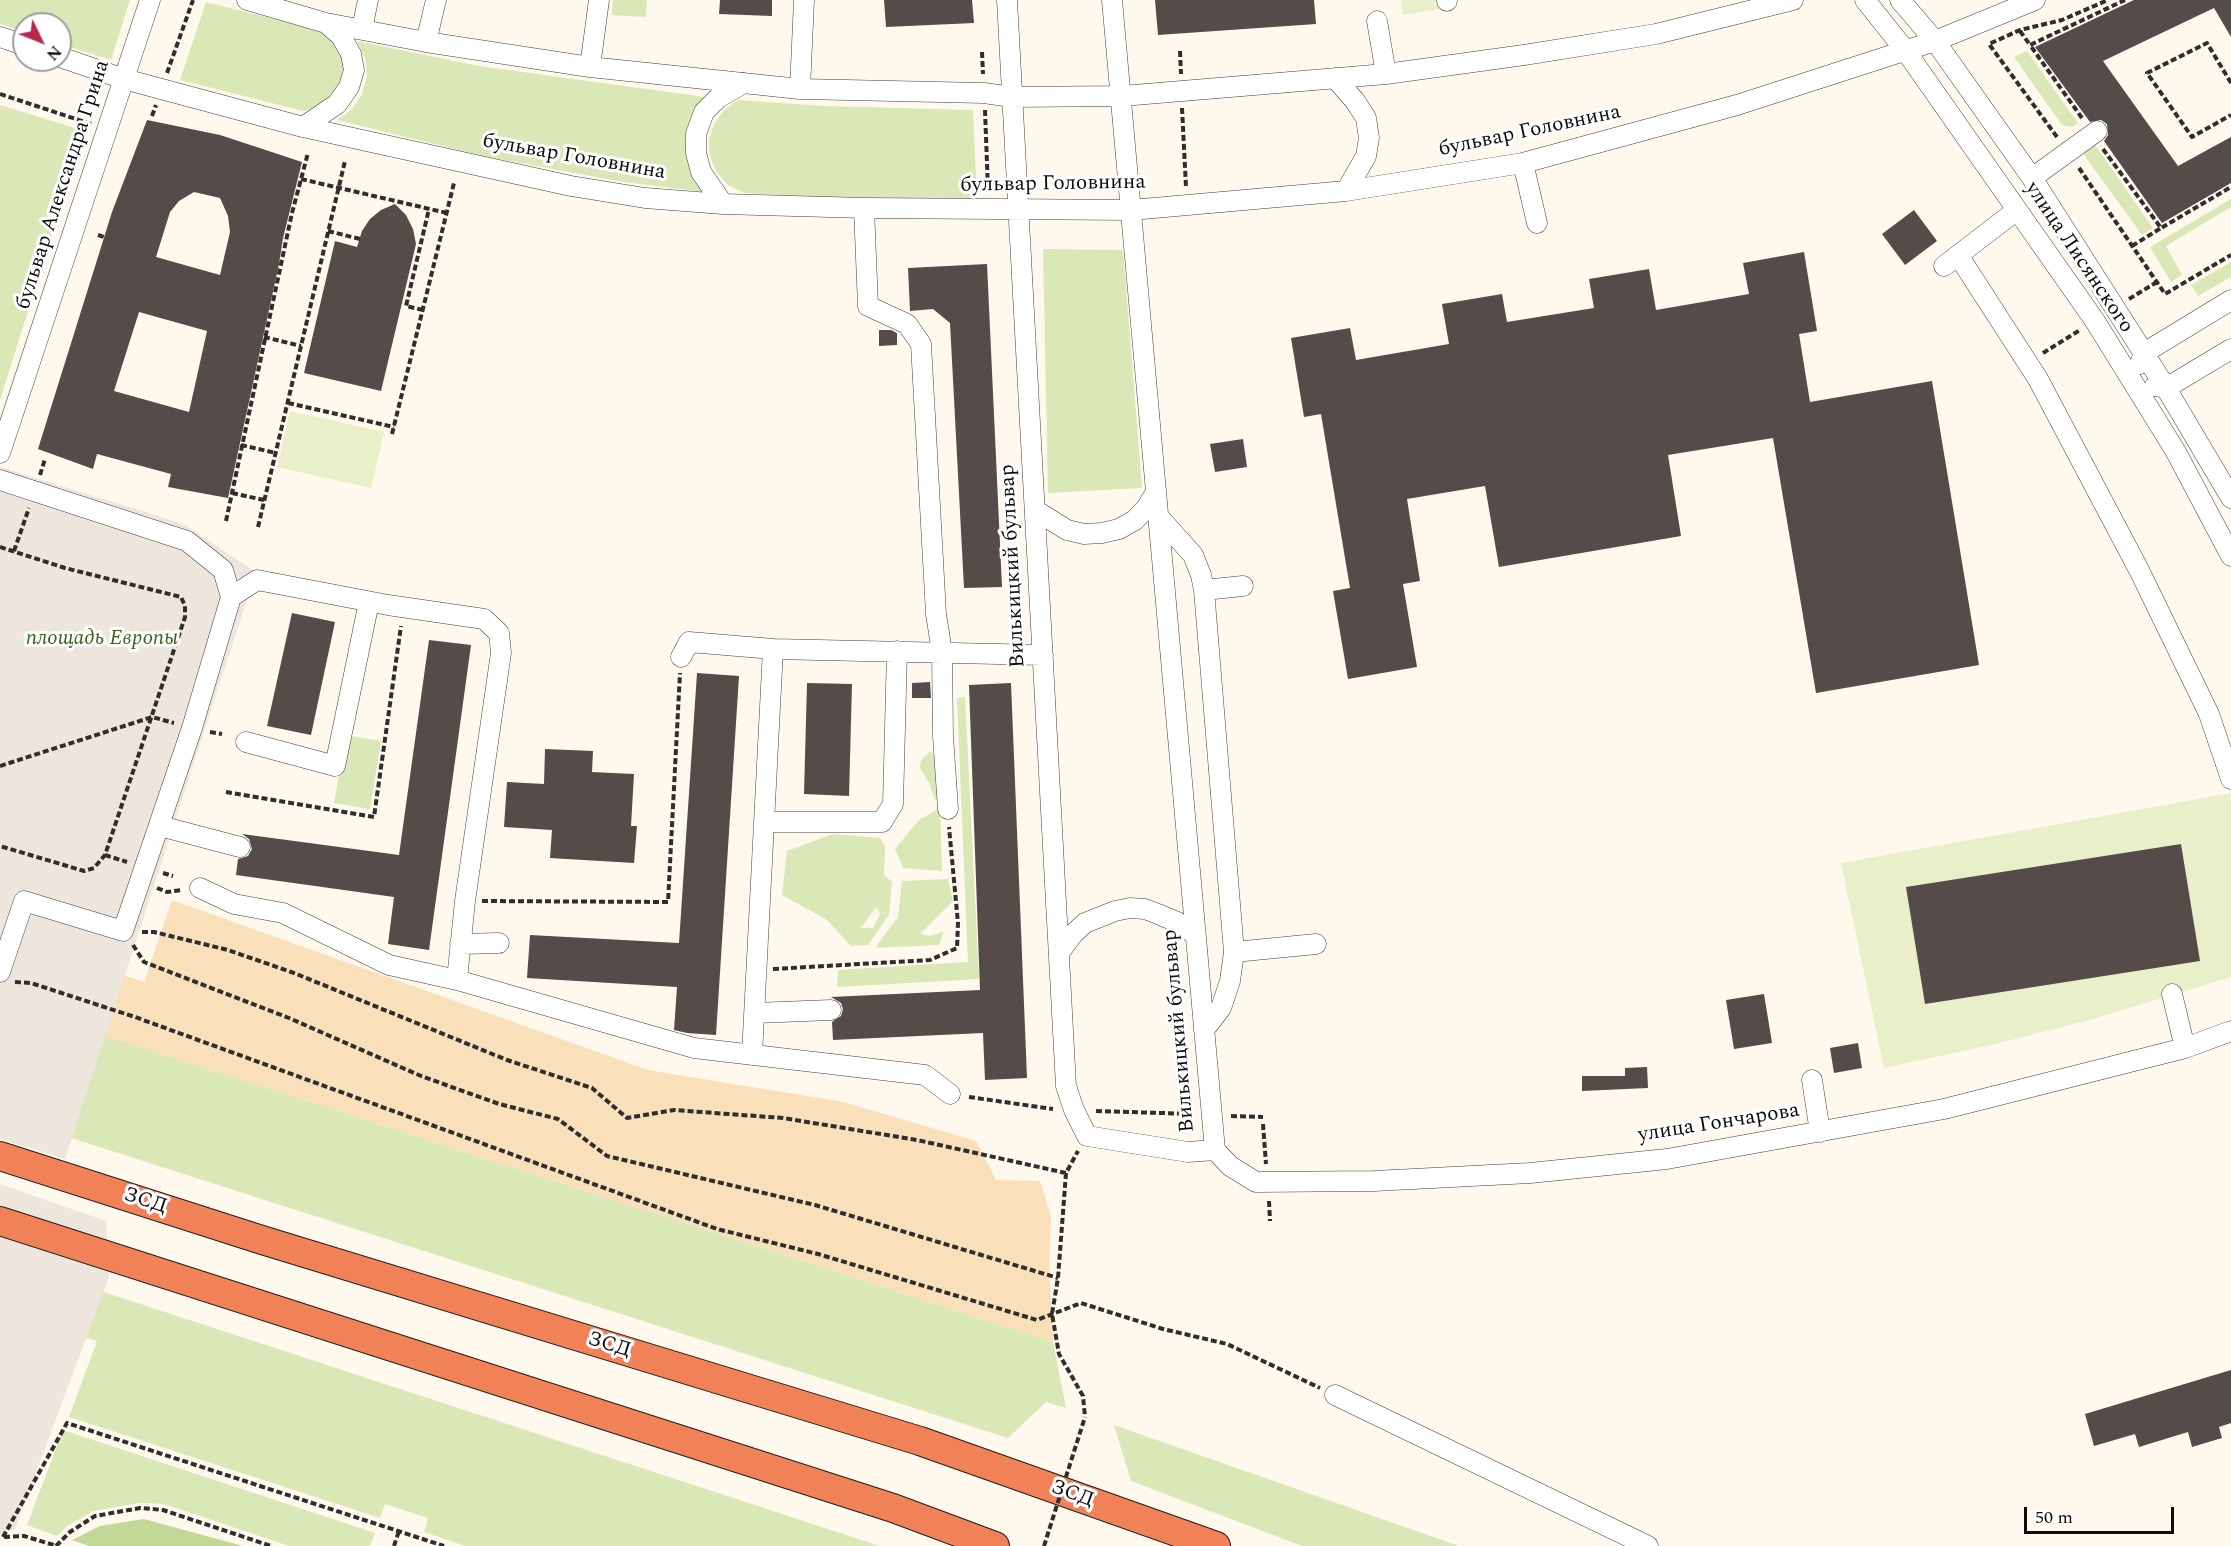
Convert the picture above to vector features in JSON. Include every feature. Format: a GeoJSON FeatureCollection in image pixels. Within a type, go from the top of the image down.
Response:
{"type":"FeatureCollection","features":[{"type":"Feature","properties":{"kind":"highway","name":"ЗСД"},"geometry":{"type":"LineString","coordinates":[[0,1156],[262,1240],[920,1441],[1216,1546]]}},
{"type":"Feature","properties":{"kind":"highway"},"geometry":{"type":"LineString","coordinates":[[0,1221],[892,1508],[995,1546]]}},
{"type":"Feature","properties":{"kind":"street","name":"бульвар Александра Грина"},"geometry":{"type":"LineString","coordinates":[[0,453],[150,0]]}},
{"type":"Feature","properties":{"kind":"street"},"geometry":{"type":"LineString","coordinates":[[247,0],[326,23],[426,42],[590,67],[800,89],[984,93],[1012,97],[1122,96],[1386,74],[1524,56],[1656,34],[1793,0]]}},
{"type":"Feature","properties":{"kind":"street"},"geometry":{"type":"LineString","coordinates":[[362,29],[368,0]]}},
{"type":"Feature","properties":{"kind":"street"},"geometry":{"type":"LineString","coordinates":[[426,42],[436,0]]}},
{"type":"Feature","properties":{"kind":"street"},"geometry":{"type":"LineString","coordinates":[[590,67],[599,0]]}},
{"type":"Feature","properties":{"kind":"street"},"geometry":{"type":"LineString","coordinates":[[800,89],[804,0]]}},
{"type":"Feature","properties":{"kind":"street","name":"Вилькицкий бульвар"},"geometry":{"type":"LineString","coordinates":[[1007,0],[1066,1086],[1074,1110],[1087,1136],[1188,1152],[1215,1150],[1112,0]]}},
{"type":"Feature","properties":{"kind":"street","name":"улица Лисянского"},"geometry":{"type":"LineString","coordinates":[[1864,0],[1905,50],[2095,321],[2176,452],[2231,556]]}},
{"type":"Feature","properties":{"kind":"street","name":"улица Лисянского"},"geometry":{"type":"LineString","coordinates":[[1900,0],[1935,41],[2032,177],[2144,352],[2231,498]]}},
{"type":"Feature","properties":{"kind":"street","name":"бульвар Головнина"},"geometry":{"type":"LineString","coordinates":[[72,61],[124,79],[303,127],[571,186],[645,198],[723,204],[864,208],[1131,210],[1346,191],[1522,163],[1737,105],[1935,41],[2036,0]]}},
{"type":"Feature","properties":{"kind":"street"},"geometry":{"type":"LineString","coordinates":[[1377,21],[1386,74]]}},
{"type":"Feature","properties":{"kind":"street"},"geometry":{"type":"LineString","coordinates":[[303,127],[337,104],[350,87],[354,70],[351,54],[341,36],[326,23]]}},
{"type":"Feature","properties":{"kind":"street"},"geometry":{"type":"LineString","coordinates":[[1335,78],[1366,118],[1369,138],[1366,156],[1346,191]]}},
{"type":"Feature","properties":{"kind":"street"},"geometry":{"type":"LineString","coordinates":[[723,204],[700,172],[696,153],[696,134],[704,112],[718,98],[744,83]]}},
{"type":"Feature","properties":{"kind":"street"},"geometry":{"type":"LineString","coordinates":[[2032,177],[2097,131]]}},
{"type":"Feature","properties":{"kind":"street"},"geometry":{"type":"LineString","coordinates":[[1522,163],[1537,223]]}},
{"type":"Feature","properties":{"kind":"street"},"geometry":{"type":"LineString","coordinates":[[864,208],[868,306],[907,324],[921,344],[936,614],[942,652],[943,736],[948,809]]}},
{"type":"Feature","properties":{"kind":"street"},"geometry":{"type":"LineString","coordinates":[[2017,210],[1951,261],[2037,379],[2139,570],[2209,714],[2231,779]]}},
{"type":"Feature","properties":{"kind":"street"},"geometry":{"type":"LineString","coordinates":[[2231,300],[2144,352],[2133,382],[2166,388],[2231,349]]}},
{"type":"Feature","properties":{"kind":"street"},"geometry":{"type":"LineString","coordinates":[[0,480],[187,541],[223,570],[231,597],[192,728],[123,931],[24,901],[4,978]]}},
{"type":"Feature","properties":{"kind":"street"},"geometry":{"type":"LineString","coordinates":[[1035,510],[1067,530],[1084,534],[1102,533],[1119,529],[1135,520],[1147,507],[1156,492]]}},
{"type":"Feature","properties":{"kind":"street"},"geometry":{"type":"LineString","coordinates":[[1158,516],[1193,555],[1201,575],[1203,590],[1234,952],[1230,981],[1221,1008],[1204,1030]]}},
{"type":"Feature","properties":{"kind":"street"},"geometry":{"type":"LineString","coordinates":[[231,597],[257,580],[369,602],[484,619],[499,633],[501,653],[465,901],[457,980]]}},
{"type":"Feature","properties":{"kind":"street"},"geometry":{"type":"LineString","coordinates":[[1203,590],[1243,586]]}},
{"type":"Feature","properties":{"kind":"street"},"geometry":{"type":"LineString","coordinates":[[246,742],[334,766],[369,602]]}},
{"type":"Feature","properties":{"kind":"street"},"geometry":{"type":"LineString","coordinates":[[681,657],[688,642],[773,649],[1043,655]]}},
{"type":"Feature","properties":{"kind":"street"},"geometry":{"type":"LineString","coordinates":[[752,1056],[773,649]]}},
{"type":"Feature","properties":{"kind":"street"},"geometry":{"type":"LineString","coordinates":[[764,822],[882,822],[893,804],[897,651]]}},
{"type":"Feature","properties":{"kind":"street"},"geometry":{"type":"LineString","coordinates":[[160,826],[240,847]]}},
{"type":"Feature","properties":{"kind":"street"},"geometry":{"type":"LineString","coordinates":[[201,888],[234,904],[389,965],[457,980],[694,1048],[925,1075],[950,1094]]}},
{"type":"Feature","properties":{"kind":"street"},"geometry":{"type":"LineString","coordinates":[[1059,952],[1085,923],[1115,911],[1130,908],[1145,909],[1168,918],[1195,935]]}},
{"type":"Feature","properties":{"kind":"street"},"geometry":{"type":"LineString","coordinates":[[460,944],[499,943]]}},
{"type":"Feature","properties":{"kind":"street"},"geometry":{"type":"LineString","coordinates":[[1234,952],[1316,944]]}},
{"type":"Feature","properties":{"kind":"street"},"geometry":{"type":"LineString","coordinates":[[2172,994],[2185,1048]]}},
{"type":"Feature","properties":{"kind":"street"},"geometry":{"type":"LineString","coordinates":[[754,1013],[831,1010]]}},
{"type":"Feature","properties":{"kind":"street","name":"улица Гончарова"},"geometry":{"type":"LineString","coordinates":[[1215,1150],[1230,1166],[1256,1182],[1374,1181],[1530,1173],[1667,1160],[1944,1109],[2185,1048],[2231,1031]]}},
{"type":"Feature","properties":{"kind":"street"},"geometry":{"type":"LineString","coordinates":[[1812,1080],[1820,1132]]}},
{"type":"Feature","properties":{"kind":"street"},"geometry":{"type":"LineString","coordinates":[[1335,1395],[1648,1546]]}},
{"type":"Feature","properties":{"kind":"path"},"geometry":{"type":"LineString","coordinates":[[152,116],[193,0]]}},
{"type":"Feature","properties":{"kind":"path"},"geometry":{"type":"LineString","coordinates":[[2020,30],[2030,45]]}},
{"type":"Feature","properties":{"kind":"path"},"geometry":{"type":"LineString","coordinates":[[2231,83],[2207,43],[2148,73],[2192,137],[2231,115]]}},
{"type":"Feature","properties":{"kind":"path"},"geometry":{"type":"LineString","coordinates":[[1180,51],[1181,78]]}},
{"type":"Feature","properties":{"kind":"path"},"geometry":{"type":"LineString","coordinates":[[982,52],[983,81]]}},
{"type":"Feature","properties":{"kind":"path"},"geometry":{"type":"LineString","coordinates":[[0,94],[108,129]]}},
{"type":"Feature","properties":{"kind":"path"},"geometry":{"type":"LineString","coordinates":[[985,106],[989,199]]}},
{"type":"Feature","properties":{"kind":"path"},"geometry":{"type":"LineString","coordinates":[[1182,107],[1186,194]]}},
{"type":"Feature","properties":{"kind":"path"},"geometry":{"type":"LineString","coordinates":[[226,521],[264,338],[308,153]]}},
{"type":"Feature","properties":{"kind":"path"},"geometry":{"type":"LineString","coordinates":[[258,528],[345,161]]}},
{"type":"Feature","properties":{"kind":"path"},"geometry":{"type":"LineString","coordinates":[[301,178],[447,213]]}},
{"type":"Feature","properties":{"kind":"path"},"geometry":{"type":"LineString","coordinates":[[392,434],[454,183]]}},
{"type":"Feature","properties":{"kind":"path"},"geometry":{"type":"LineString","coordinates":[[423,310],[406,306],[429,209]]}},
{"type":"Feature","properties":{"kind":"path"},"geometry":{"type":"LineString","coordinates":[[2132,246],[2161,228]]}},
{"type":"Feature","properties":{"kind":"path"},"geometry":{"type":"LineString","coordinates":[[328,231],[360,239]]}},
{"type":"Feature","properties":{"kind":"path"},"geometry":{"type":"LineString","coordinates":[[98,235],[104,237]]}},
{"type":"Feature","properties":{"kind":"path"},"geometry":{"type":"LineString","coordinates":[[264,338],[301,346]]}},
{"type":"Feature","properties":{"kind":"path"},"geometry":{"type":"LineString","coordinates":[[288,403],[394,427]]}},
{"type":"Feature","properties":{"kind":"path"},"geometry":{"type":"LineString","coordinates":[[241,445],[276,453]]}},
{"type":"Feature","properties":{"kind":"path"},"geometry":{"type":"LineString","coordinates":[[232,493],[264,500]]}},
{"type":"Feature","properties":{"kind":"path"},"geometry":{"type":"LineString","coordinates":[[0,547],[65,568],[181,597],[185,606],[185,617],[105,855],[94,868],[84,871],[0,846]]}},
{"type":"Feature","properties":{"kind":"path"},"geometry":{"type":"LineString","coordinates":[[465,901],[668,902],[681,657]]}},
{"type":"Feature","properties":{"kind":"path"},"geometry":{"type":"LineString","coordinates":[[0,766],[152,717],[222,734]]}},
{"type":"Feature","properties":{"kind":"path"},"geometry":{"type":"LineString","coordinates":[[757,970],[930,960],[957,948],[958,923],[948,809]]}},
{"type":"Feature","properties":{"kind":"path"},"geometry":{"type":"LineString","coordinates":[[140,883],[167,892],[201,888]]}},
{"type":"Feature","properties":{"kind":"path"},"geometry":{"type":"LineString","coordinates":[[123,931],[154,932],[218,948],[294,973],[507,1060],[592,1088],[627,1118],[674,1110],[783,1118],[917,1140],[1066,1173]]}},
{"type":"Feature","properties":{"kind":"path"},"geometry":{"type":"LineString","coordinates":[[123,931],[144,962],[289,1018],[421,1076],[499,1104],[558,1119],[607,1156],[815,1205],[1058,1278]]}},
{"type":"Feature","properties":{"kind":"path"},"geometry":{"type":"LineString","coordinates":[[4,978],[31,983],[135,1017],[717,1228],[818,1254],[1037,1320],[1081,1304],[1163,1329],[1227,1344],[1335,1395]]}},
{"type":"Feature","properties":{"kind":"path"},"geometry":{"type":"LineString","coordinates":[[950,1094],[1059,1109]]}},
{"type":"Feature","properties":{"kind":"path"},"geometry":{"type":"LineString","coordinates":[[1091,1110],[1198,1115]]}},
{"type":"Feature","properties":{"kind":"path"},"geometry":{"type":"LineString","coordinates":[[1230,1116],[1263,1117]]}},
{"type":"Feature","properties":{"kind":"path"},"geometry":{"type":"LineString","coordinates":[[1044,1546],[1085,1417],[1083,1396],[1059,1354],[1052,1314],[1058,1278],[1066,1173],[1087,1136]]}},
{"type":"Feature","properties":{"kind":"path"},"geometry":{"type":"LineString","coordinates":[[271,1546],[163,1510],[140,1508],[95,1516],[69,1532],[57,1546],[24,1536],[3,1537],[67,1423],[444,1546]]}},
{"type":"Feature","properties":{"kind":"path"},"geometry":{"type":"LineString","coordinates":[[394,1546],[399,1531]]}},
{"type":"Feature","properties":{"kind":"green space"},"geometry":{"type":"Polygon","coordinates":[[[0,0],[130,0],[111,60],[72,48],[72,12],[12,12],[12,28],[0,24],[0,0]]]}},
{"type":"Feature","properties":{"kind":"green space"},"geometry":{"type":"Polygon","coordinates":[[[613,0],[647,0],[646,17],[612,15],[613,0]]]}},
{"type":"Feature","properties":{"kind":"green space"},"geometry":{"type":"Polygon","coordinates":[[[1401,0],[1438,0],[1439,9],[1403,15],[1401,0]]]}},
{"type":"Feature","properties":{"kind":"green space"},"geometry":{"type":"Polygon","coordinates":[[[206,2],[322,31],[341,51],[345,65],[344,79],[338,92],[317,109],[303,111],[180,80],[206,2]]]}},
{"type":"Feature","properties":{"kind":"green space"},"geometry":{"type":"Polygon","coordinates":[[[357,41],[479,66],[705,97],[704,192],[617,181],[483,156],[337,120],[352,109],[362,94],[367,76],[365,58],[357,41]]]}},
{"type":"Feature","properties":{"kind":"green space"},"geometry":{"type":"Polygon","coordinates":[[[2027,51],[2078,123],[2072,127],[2062,125],[2014,57],[2027,51]]]}},
{"type":"Feature","properties":{"kind":"green space"},"geometry":{"type":"Polygon","coordinates":[[[738,100],[823,106],[973,110],[977,198],[848,199],[744,193],[728,185],[717,173],[710,157],[709,140],[714,124],[724,110],[738,100]]]}},
{"type":"Feature","properties":{"kind":"green space"},"geometry":{"type":"Polygon","coordinates":[[[0,105],[85,131],[0,400],[0,105]]]}},
{"type":"Feature","properties":{"kind":"green space"},"geometry":{"type":"Polygon","coordinates":[[[2093,142],[2153,228],[2142,235],[2084,155],[2085,149],[2093,142]]]}},
{"type":"Feature","properties":{"kind":"green space"},"geometry":{"type":"Polygon","coordinates":[[[2231,199],[2231,207],[2166,246],[2182,275],[2171,282],[2150,247],[2231,199]]]}},
{"type":"Feature","properties":{"kind":"green space"},"geometry":{"type":"Polygon","coordinates":[[[1043,249],[1123,250],[1142,488],[1048,493],[1043,249]]]}},
{"type":"Feature","properties":{"kind":"green space"},"geometry":{"type":"Polygon","coordinates":[[[2231,262],[2231,277],[2198,296],[2191,285],[2231,262]]]}},
{"type":"Feature","properties":{"kind":"green space"},"geometry":{"type":"Polygon","coordinates":[[[290,411],[384,432],[371,488],[277,467],[290,411]]]}},
{"type":"Feature","properties":{"kind":"green space"},"geometry":{"type":"Polygon","coordinates":[[[965,697],[979,979],[837,987],[838,970],[968,962],[957,698],[965,697]]]}},
{"type":"Feature","properties":{"kind":"green space"},"geometry":{"type":"Polygon","coordinates":[[[346,735],[381,741],[370,809],[334,803],[346,735]]]}},
{"type":"Feature","properties":{"kind":"green space"},"geometry":{"type":"Polygon","coordinates":[[[930,751],[939,760],[939,797],[935,800],[920,768],[921,760],[930,751]]]}},
{"type":"Feature","properties":{"kind":"green space"},"geometry":{"type":"Polygon","coordinates":[[[2231,793],[2231,977],[2090,1020],[1987,1046],[1884,1068],[1841,863],[2231,793]]]}},
{"type":"Feature","properties":{"kind":"green space"},"geometry":{"type":"Polygon","coordinates":[[[940,808],[942,871],[903,868],[895,849],[919,820],[940,808]]]}},
{"type":"Feature","properties":{"kind":"green space"},"geometry":{"type":"Polygon","coordinates":[[[833,834],[880,838],[885,847],[884,875],[892,882],[889,915],[868,945],[851,946],[827,920],[782,895],[787,851],[833,834]],[[876,907],[861,928],[873,928],[880,914],[876,907]]]}},
{"type":"Feature","properties":{"kind":"green space"},"geometry":{"type":"Polygon","coordinates":[[[948,879],[953,901],[920,934],[930,936],[944,931],[939,945],[875,948],[898,917],[902,881],[948,879]]]}},
{"type":"Feature","properties":{"kind":"green space"},"geometry":{"type":"Polygon","coordinates":[[[50,1018],[1053,1342],[1066,1408],[1046,1402],[1008,1438],[40,1128],[50,1018]]]}},
{"type":"Feature","properties":{"kind":"green space"},"geometry":{"type":"Polygon","coordinates":[[[0,1258],[880,1546],[465,1546],[424,1532],[428,1518],[385,1504],[380,1518],[69,1417],[97,1341],[0,1310],[0,1258]]]}},
{"type":"Feature","properties":{"kind":"green space"},"geometry":{"type":"Polygon","coordinates":[[[1114,1425],[1459,1546],[1302,1546],[1131,1481],[1114,1425]]]}},
{"type":"Feature","properties":{"kind":"green space"},"geometry":{"type":"Polygon","coordinates":[[[63,1430],[375,1533],[370,1546],[289,1546],[164,1504],[140,1503],[93,1511],[66,1527],[57,1536],[27,1525],[63,1430]]]}},
{"type":"Feature","properties":{"kind":"green space"},"geometry":{"type":"Polygon","coordinates":[[[144,1519],[243,1546],[89,1546],[72,1540],[100,1526],[144,1519]]]}},
{"type":"Feature","properties":{"kind":"sand"},"geometry":{"type":"Polygon","coordinates":[[[172,900],[648,1070],[843,1102],[976,1141],[996,1180],[1040,1181],[1051,1216],[1049,1264],[1053,1342],[50,1018],[58,954],[144,982],[172,900]]]}},
{"type":"Feature","properties":{"kind":"shaded area","name":"площадь Европы"},"geometry":{"type":"Polygon","coordinates":[[[0,467],[184,524],[256,572],[65,1159],[0,1139],[0,467]]]}},
{"type":"Feature","properties":{"kind":"shaded area"},"geometry":{"type":"Polygon","coordinates":[[[0,1184],[106,1221],[109,1277],[15,1529],[0,1534],[0,1184]]]}},
{"type":"Feature","properties":{"kind":"building"},"geometry":{"type":"Polygon","coordinates":[[[720,0],[772,0],[772,16],[719,14],[720,0]]]}},
{"type":"Feature","properties":{"kind":"building"},"geometry":{"type":"Polygon","coordinates":[[[884,0],[972,0],[974,23],[886,27],[884,0]]]}},
{"type":"Feature","properties":{"kind":"building"},"geometry":{"type":"Polygon","coordinates":[[[1155,0],[1314,0],[1316,24],[1158,35],[1155,0]]]}},
{"type":"Feature","properties":{"kind":"building"},"geometry":{"type":"Polygon","coordinates":[[[2134,0],[2231,0],[2231,37],[2214,8],[2103,61],[2178,166],[2231,137],[2231,183],[2162,223],[2104,141],[2108,135],[2107,124],[2101,120],[2090,122],[2035,47],[2134,0]]]}},
{"type":"Feature","properties":{"kind":"building"},"geometry":{"type":"Polygon","coordinates":[[[147,120],[220,135],[302,162],[283,238],[228,498],[168,487],[171,474],[97,454],[93,469],[38,449],[112,212],[147,120]],[[194,192],[179,201],[170,212],[156,257],[220,275],[230,232],[228,216],[220,198],[194,192]],[[139,312],[114,391],[189,412],[207,331],[139,312]]]}},
{"type":"Feature","properties":{"kind":"building"},"geometry":{"type":"Polygon","coordinates":[[[395,204],[406,215],[413,229],[416,244],[381,391],[304,373],[335,241],[357,247],[362,231],[370,219],[381,210],[395,204]]]}},
{"type":"Feature","properties":{"kind":"building"},"geometry":{"type":"Polygon","coordinates":[[[1914,210],[1937,241],[1905,265],[1882,234],[1914,210]]]}},
{"type":"Feature","properties":{"kind":"building"},"geometry":{"type":"Polygon","coordinates":[[[1804,252],[1817,331],[1799,334],[1810,402],[1932,381],[1979,665],[1816,693],[1773,438],[1668,455],[1681,536],[1499,567],[1485,486],[1407,499],[1420,581],[1403,584],[1417,667],[1348,679],[1333,591],[1350,588],[1321,414],[1304,417],[1291,338],[1350,328],[1356,360],[1449,344],[1442,304],[1502,294],[1507,322],[1594,308],[1589,279],[1649,269],[1656,310],[1749,294],[1743,263],[1804,252]]]}},
{"type":"Feature","properties":{"kind":"building"},"geometry":{"type":"Polygon","coordinates":[[[987,264],[1002,587],[964,588],[950,323],[933,309],[910,311],[908,268],[987,264]]]}},
{"type":"Feature","properties":{"kind":"building"},"geometry":{"type":"Polygon","coordinates":[[[879,330],[891,330],[897,333],[897,345],[879,346],[879,330]]]}},
{"type":"Feature","properties":{"kind":"building"},"geometry":{"type":"Polygon","coordinates":[[[1243,439],[1247,467],[1215,472],[1210,444],[1243,439]]]}},
{"type":"Feature","properties":{"kind":"building"},"geometry":{"type":"Polygon","coordinates":[[[292,613],[335,622],[311,735],[267,726],[292,613]]]}},
{"type":"Feature","properties":{"kind":"building"},"geometry":{"type":"Polygon","coordinates":[[[429,640],[471,645],[429,950],[388,944],[394,897],[236,875],[238,859],[248,856],[252,849],[249,839],[242,834],[399,855],[429,640]]]}},
{"type":"Feature","properties":{"kind":"building"},"geometry":{"type":"Polygon","coordinates":[[[697,673],[739,676],[716,1035],[674,1030],[677,987],[527,978],[530,935],[679,943],[697,673]]]}},
{"type":"Feature","properties":{"kind":"building"},"geometry":{"type":"Polygon","coordinates":[[[930,682],[931,698],[912,698],[912,683],[930,682]]]}},
{"type":"Feature","properties":{"kind":"building"},"geometry":{"type":"Polygon","coordinates":[[[807,683],[852,684],[849,796],[804,794],[807,683]]]}},
{"type":"Feature","properties":{"kind":"building"},"geometry":{"type":"Polygon","coordinates":[[[1011,683],[1027,1078],[985,1080],[983,1033],[833,1040],[832,1022],[841,1016],[843,1009],[841,1003],[831,997],[980,990],[969,685],[1011,683]]]}},
{"type":"Feature","properties":{"kind":"building"},"geometry":{"type":"Polygon","coordinates":[[[545,749],[593,751],[592,772],[634,774],[631,826],[637,826],[634,863],[550,858],[552,830],[504,827],[507,782],[544,784],[545,749]]]}},
{"type":"Feature","properties":{"kind":"building"},"geometry":{"type":"Polygon","coordinates":[[[2181,844],[2200,961],[1925,1004],[1906,887],[2181,844]]]}},
{"type":"Feature","properties":{"kind":"building"},"geometry":{"type":"Polygon","coordinates":[[[1764,994],[1772,1043],[1734,1049],[1726,1000],[1764,994]]]}},
{"type":"Feature","properties":{"kind":"building"},"geometry":{"type":"Polygon","coordinates":[[[1858,1043],[1862,1068],[1834,1073],[1830,1048],[1858,1043]]]}},
{"type":"Feature","properties":{"kind":"building"},"geometry":{"type":"Polygon","coordinates":[[[1647,1067],[1648,1088],[1582,1091],[1582,1076],[1625,1076],[1625,1068],[1647,1067]]]}},
{"type":"Feature","properties":{"kind":"building"},"geometry":{"type":"Polygon","coordinates":[[[2231,1370],[2231,1423],[2219,1427],[2222,1438],[2192,1447],[2188,1432],[2139,1447],[2135,1434],[2094,1446],[2085,1414],[2231,1370]]]}}]}
